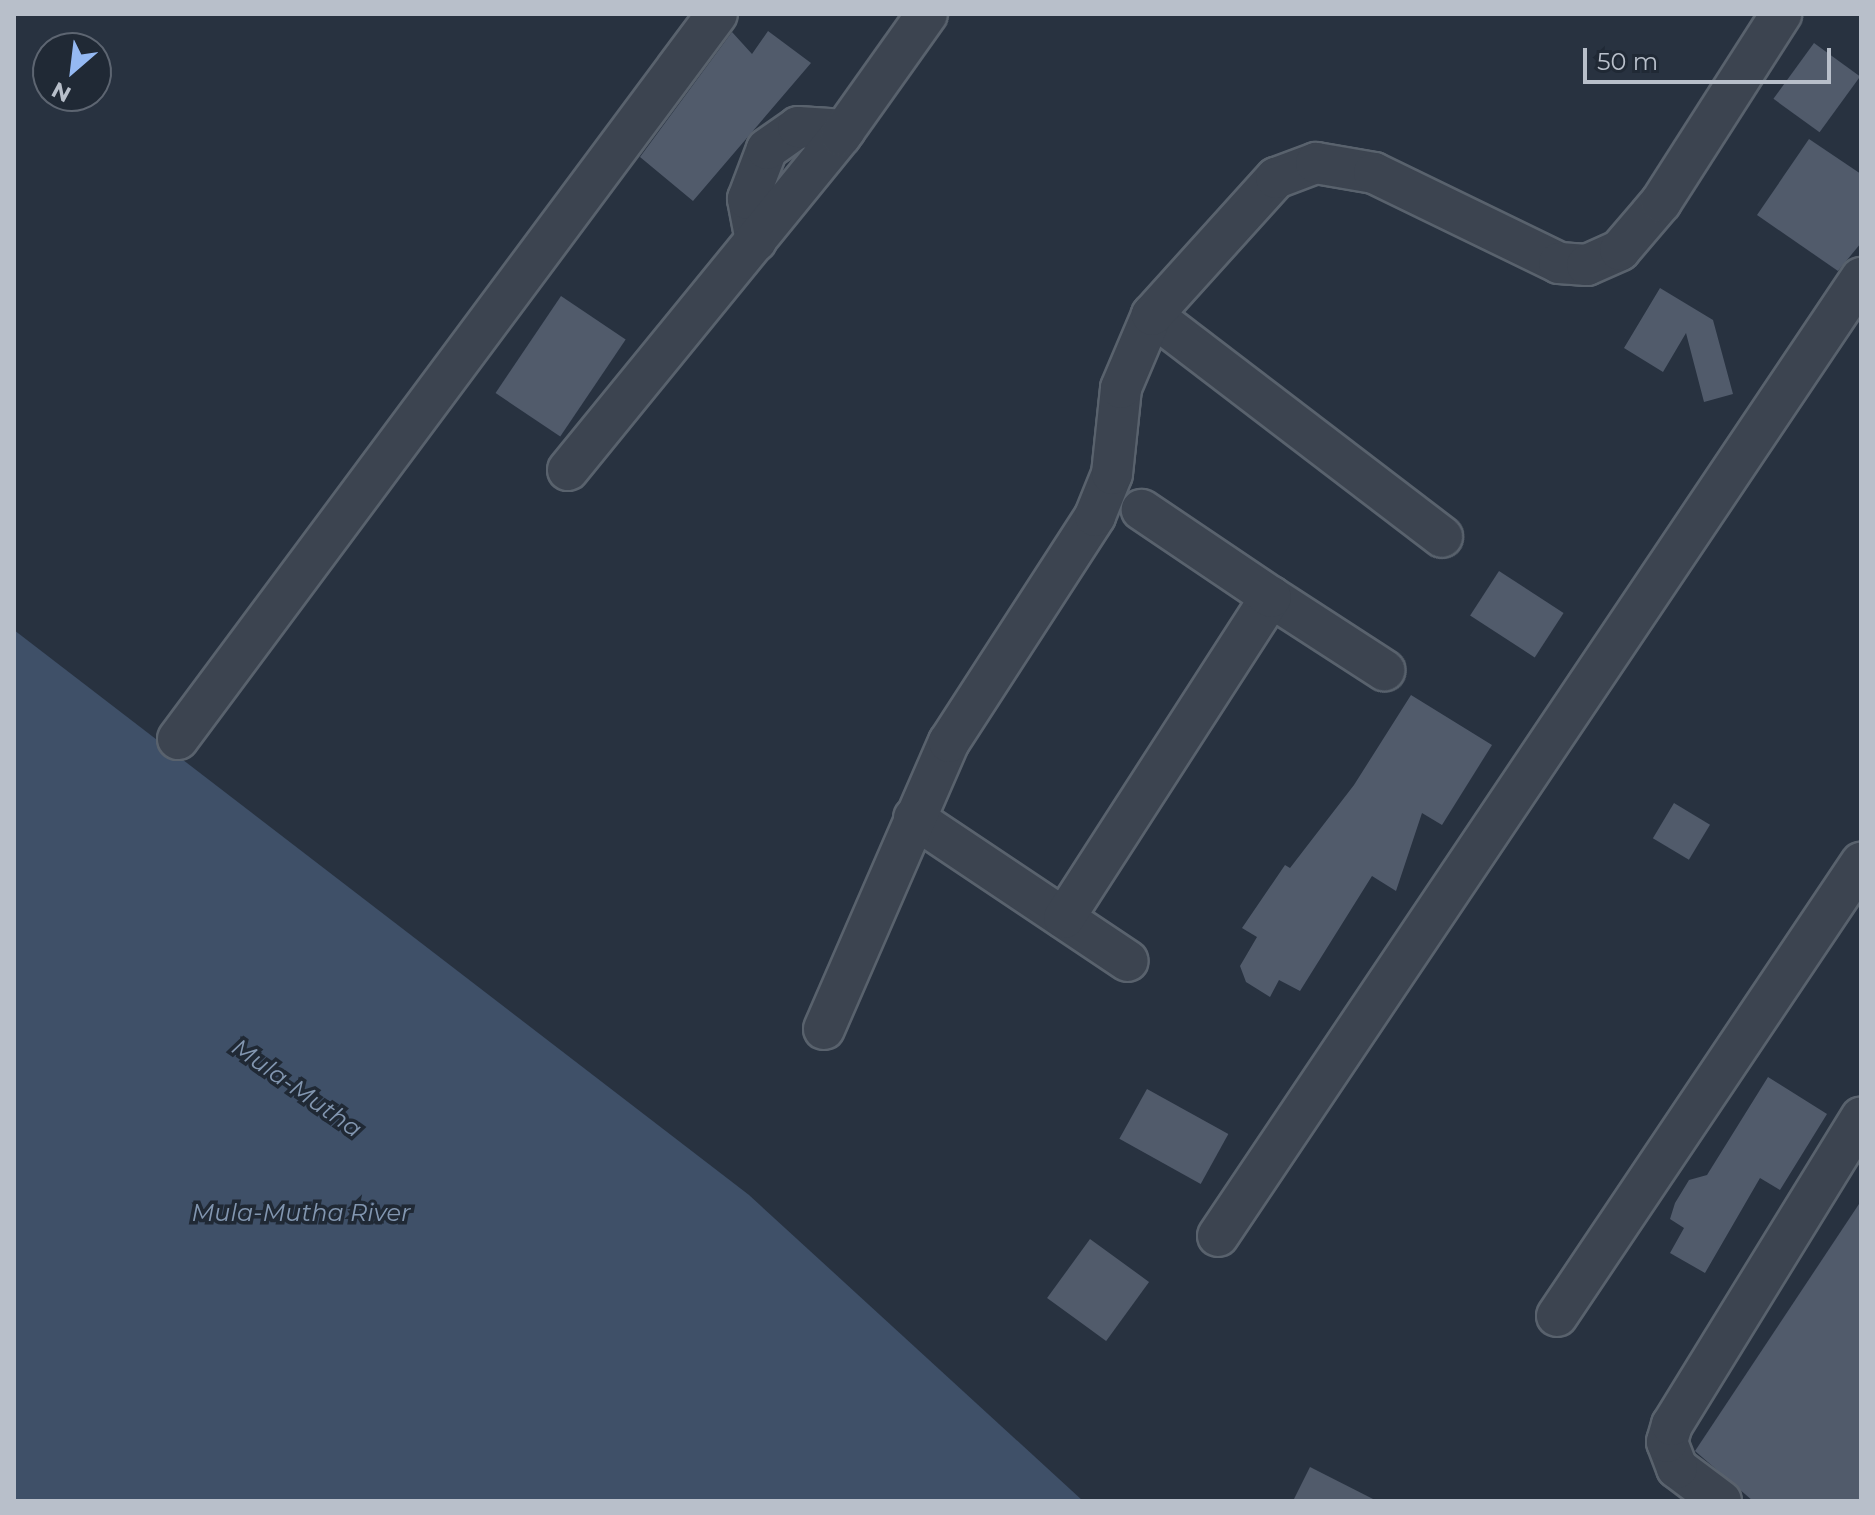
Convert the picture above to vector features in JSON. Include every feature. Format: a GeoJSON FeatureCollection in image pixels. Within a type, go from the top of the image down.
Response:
{"type":"FeatureCollection","features":[{"type":"Feature","properties":{"kind":"street"},"geometry":{"type":"LineString","coordinates":[[178,739],[717,14]]}},
{"type":"Feature","properties":{"kind":"street"},"geometry":{"type":"LineString","coordinates":[[568,470],[845,130],[927,14]]}},
{"type":"Feature","properties":{"kind":"street"},"geometry":{"type":"LineString","coordinates":[[824,1029],[949,742],[1095,516],[1112,474],[1121,388],[1152,315],[1276,178],[1316,163],[1374,173],[1559,263],[1587,265],[1620,250],[1661,202],[1781,14]]}},
{"type":"Feature","properties":{"kind":"street"},"geometry":{"type":"LineString","coordinates":[[1218,1236],[1861,278]]}},
{"type":"Feature","properties":{"kind":"street"},"geometry":{"type":"LineString","coordinates":[[1152,315],[1442,537]]}},
{"type":"Feature","properties":{"kind":"street"},"geometry":{"type":"LineString","coordinates":[[1142,510],[1384,670]]}},
{"type":"Feature","properties":{"kind":"street"},"geometry":{"type":"LineString","coordinates":[[1064,918],[1271,597]]}},
{"type":"Feature","properties":{"kind":"street"},"geometry":{"type":"LineString","coordinates":[[914,818],[1128,961]]}},
{"type":"Feature","properties":{"kind":"street"},"geometry":{"type":"LineString","coordinates":[[1557,1316],[1861,863]]}},
{"type":"Feature","properties":{"kind":"street"},"geometry":{"type":"LineString","coordinates":[[1721,1501],[1677,1468],[1667,1442],[1672,1425],[1861,1118]]}},
{"type":"Feature","properties":{"kind":"water","name":"Mula-Mutha River"},"geometry":{"type":"Polygon","coordinates":[[[14,630],[749,1195],[1083,1501],[14,1501],[14,630]]]}},
{"type":"Feature","properties":{"kind":"building"},"geometry":{"type":"Polygon","coordinates":[[[768,31],[811,63],[693,201],[640,157],[732,32],[752,54],[768,31]]]}},
{"type":"Feature","properties":{"kind":"building"},"geometry":{"type":"Polygon","coordinates":[[[1814,43],[1860,77],[1820,132],[1773,99],[1814,43]]]}},
{"type":"Feature","properties":{"kind":"building"},"geometry":{"type":"Polygon","coordinates":[[[1809,139],[1861,174],[1861,243],[1838,271],[1757,215],[1809,139]]]}},
{"type":"Feature","properties":{"kind":"building"},"geometry":{"type":"Polygon","coordinates":[[[1660,288],[1713,320],[1733,394],[1704,402],[1686,333],[1663,372],[1624,348],[1660,288]]]}},
{"type":"Feature","properties":{"kind":"building"},"geometry":{"type":"Polygon","coordinates":[[[561,296],[626,340],[560,437],[496,393],[561,296]]]}},
{"type":"Feature","properties":{"kind":"building"},"geometry":{"type":"Polygon","coordinates":[[[1499,571],[1564,613],[1535,657],[1470,615],[1499,571]]]}},
{"type":"Feature","properties":{"kind":"building"},"geometry":{"type":"Polygon","coordinates":[[[1411,695],[1492,745],[1442,825],[1422,813],[1396,891],[1372,876],[1300,991],[1279,980],[1270,997],[1246,982],[1240,966],[1257,937],[1242,928],[1285,865],[1290,868],[1354,785],[1411,695]]]}},
{"type":"Feature","properties":{"kind":"building"},"geometry":{"type":"Polygon","coordinates":[[[1674,803],[1710,825],[1689,860],[1653,838],[1674,803]]]}},
{"type":"Feature","properties":{"kind":"building"},"geometry":{"type":"Polygon","coordinates":[[[1768,1077],[1827,1114],[1780,1190],[1760,1178],[1705,1273],[1670,1253],[1684,1228],[1670,1219],[1675,1203],[1689,1180],[1707,1175],[1768,1077]]]}},
{"type":"Feature","properties":{"kind":"building"},"geometry":{"type":"Polygon","coordinates":[[[1147,1089],[1228,1134],[1201,1184],[1119,1139],[1147,1089]]]}},
{"type":"Feature","properties":{"kind":"building"},"geometry":{"type":"Polygon","coordinates":[[[1861,1201],[1861,1501],[1753,1501],[1695,1451],[1861,1201]]]}},
{"type":"Feature","properties":{"kind":"building"},"geometry":{"type":"Polygon","coordinates":[[[1090,1239],[1149,1282],[1106,1341],[1047,1298],[1090,1239]]]}},
{"type":"Feature","properties":{"kind":"building"},"geometry":{"type":"Polygon","coordinates":[[[1310,1467],[1377,1501],[1293,1501],[1310,1467]]]}},
{"type":"Feature","properties":{"kind":"water label","name":"Mula-Mutha"},"geometry":{"type":"Point","coordinates":[297,1088]}}]}
